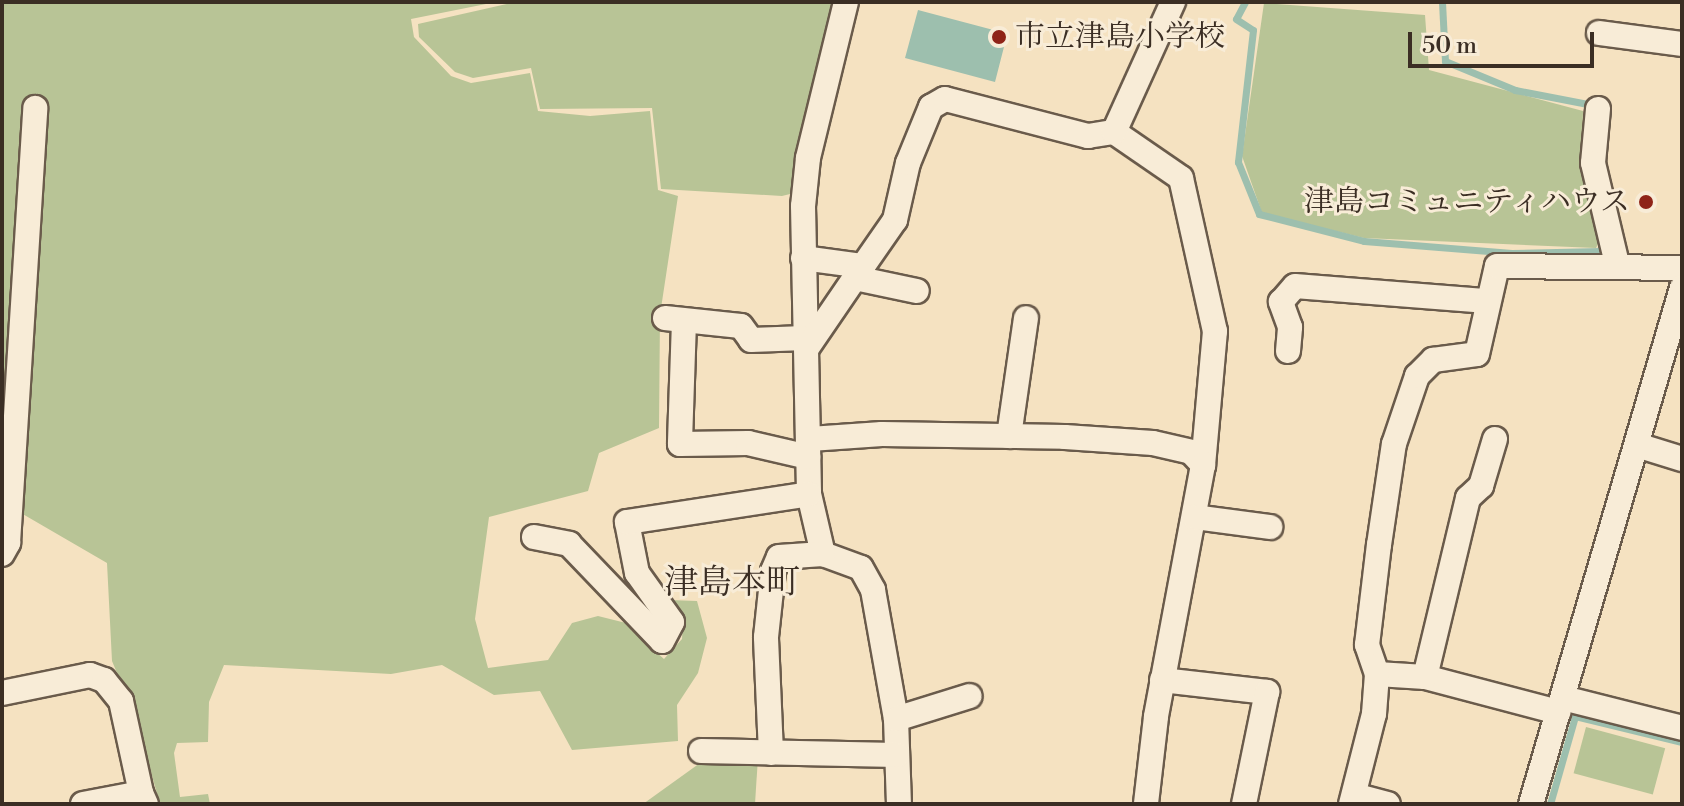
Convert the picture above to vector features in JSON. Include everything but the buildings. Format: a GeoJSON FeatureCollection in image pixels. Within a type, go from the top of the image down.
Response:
{"type":"FeatureCollection","features":[{"type":"Feature","properties":{"kind":"street"},"geometry":{"type":"LineString","coordinates":[[823,554],[809,494],[803,258],[808,158],[846,2]]}},
{"type":"Feature","properties":{"kind":"street"},"geometry":{"type":"LineString","coordinates":[[1114,132],[1173,2]]}},
{"type":"Feature","properties":{"kind":"street"},"geometry":{"type":"LineString","coordinates":[[1599,33],[1682,44]]}},
{"type":"Feature","properties":{"kind":"street"},"geometry":{"type":"LineString","coordinates":[[806,343],[895,220],[908,163],[938,102],[945,99],[1088,136],[1114,132],[1181,178],[1215,331],[1203,465],[1162,680],[1146,804]]}},
{"type":"Feature","properties":{"kind":"street"},"geometry":{"type":"LineString","coordinates":[[2,554],[8,543],[35,108]]}},
{"type":"Feature","properties":{"kind":"street"},"geometry":{"type":"LineString","coordinates":[[1598,109],[1593,163],[1617,264]]}},
{"type":"Feature","properties":{"kind":"street"},"geometry":{"type":"LineString","coordinates":[[803,258],[917,291]]}},
{"type":"Feature","properties":{"kind":"street"},"geometry":{"type":"LineString","coordinates":[[1388,804],[1352,799],[1374,714],[1377,674],[1367,645],[1394,444],[1423,368],[1433,360],[1477,354],[1488,321],[1487,301],[1497,266],[1617,264],[1682,268]]}},
{"type":"Feature","properties":{"kind":"street"},"geometry":{"type":"LineString","coordinates":[[1288,351],[1290,327],[1281,302],[1295,286],[1487,301]]}},
{"type":"Feature","properties":{"kind":"street"},"geometry":{"type":"LineString","coordinates":[[1531,804],[1682,288]]}},
{"type":"Feature","properties":{"kind":"street"},"geometry":{"type":"LineString","coordinates":[[1009,436],[1026,318]]}},
{"type":"Feature","properties":{"kind":"street"},"geometry":{"type":"LineString","coordinates":[[806,343],[751,340],[741,326],[674,320],[680,444],[748,443],[809,448],[1009,436],[1153,443],[1183,448],[1203,465]]}},
{"type":"Feature","properties":{"kind":"street"},"geometry":{"type":"LineString","coordinates":[[1425,677],[1468,498],[1481,486],[1495,439]]}},
{"type":"Feature","properties":{"kind":"street"},"geometry":{"type":"LineString","coordinates":[[1637,445],[1682,459]]}},
{"type":"Feature","properties":{"kind":"street"},"geometry":{"type":"LineString","coordinates":[[534,537],[569,544],[662,641],[672,622],[637,573],[627,522],[809,494]]}},
{"type":"Feature","properties":{"kind":"street"},"geometry":{"type":"LineString","coordinates":[[1194,517],[1270,527]]}},
{"type":"Feature","properties":{"kind":"street"},"geometry":{"type":"LineString","coordinates":[[771,753],[766,637],[773,571],[779,557],[823,554],[861,568],[873,590],[896,719],[899,804]]}},
{"type":"Feature","properties":{"kind":"street"},"geometry":{"type":"LineString","coordinates":[[1377,674],[1425,677],[1682,728]]}},
{"type":"Feature","properties":{"kind":"street"},"geometry":{"type":"LineString","coordinates":[[2,693],[90,675],[104,680],[121,701],[143,798],[83,804]]}},
{"type":"Feature","properties":{"kind":"street"},"geometry":{"type":"LineString","coordinates":[[1162,680],[1267,692],[1244,804]]}},
{"type":"Feature","properties":{"kind":"street"},"geometry":{"type":"LineString","coordinates":[[896,719],[970,696]]}},
{"type":"Feature","properties":{"kind":"street"},"geometry":{"type":"LineString","coordinates":[[701,751],[897,755]]}},
{"type":"Feature","properties":{"kind":"shaded area"},"geometry":{"type":"Polygon","coordinates":[[[2,2],[496,2],[411,19],[414,37],[451,76],[471,83],[530,73],[538,111],[590,116],[650,111],[658,190],[678,196],[660,315],[659,428],[599,453],[588,491],[489,517],[475,619],[488,668],[548,660],[572,623],[598,616],[634,625],[631,630],[664,659],[682,639],[683,622],[669,600],[697,601],[707,638],[698,673],[677,705],[678,741],[572,750],[540,691],[494,695],[442,665],[391,674],[224,665],[209,702],[208,742],[177,743],[174,753],[180,797],[208,794],[210,804],[160,804],[135,716],[112,661],[107,563],[2,502],[2,2]]]}},
{"type":"Feature","properties":{"kind":"shaded area"},"geometry":{"type":"Polygon","coordinates":[[[515,2],[838,2],[798,192],[782,196],[661,189],[652,108],[540,109],[531,68],[473,78],[455,72],[419,37],[418,24],[515,2]]]}},
{"type":"Feature","properties":{"kind":"shaded area"},"geometry":{"type":"Polygon","coordinates":[[[1264,3],[1425,15],[1429,70],[1583,111],[1582,169],[1599,242],[1596,248],[1364,238],[1262,213],[1242,156],[1264,3]]]}},
{"type":"Feature","properties":{"kind":"shaded area"},"geometry":{"type":"Polygon","coordinates":[[[918,10],[1001,32],[999,41],[1005,43],[995,82],[905,58],[918,10]]]}},
{"type":"Feature","properties":{"kind":"shaded area"},"geometry":{"type":"Polygon","coordinates":[[[1586,727],[1665,748],[1653,795],[1574,773],[1586,727]]]}},
{"type":"Feature","properties":{"kind":"shaded area"},"geometry":{"type":"Polygon","coordinates":[[[758,757],[755,804],[643,804],[707,758],[758,757]]]}},
{"type":"Feature","properties":{"kind":"waterway"},"geometry":{"type":"LineString","coordinates":[[1245,2],[1236,19],[1253,30],[1238,162],[1259,214],[1364,241],[1512,253],[1600,251],[1603,239]]}},
{"type":"Feature","properties":{"kind":"waterway"},"geometry":{"type":"LineString","coordinates":[[1442,2],[1445,61],[1515,90],[1588,104],[1587,113]]}},
{"type":"Feature","properties":{"kind":"waterway"},"geometry":{"type":"LineString","coordinates":[[1550,804],[1575,716],[1682,742]]}},
{"type":"Feature","properties":{"kind":"place","name":"市立津島小学校"},"geometry":{"type":"Point","coordinates":[999,37]}},
{"type":"Feature","properties":{"kind":"place","name":"津島コミュニティハウス"},"geometry":{"type":"Point","coordinates":[1646,202]}},
{"type":"Feature","properties":{"kind":"district","name":"津島本町"},"geometry":{"type":"Point","coordinates":[732,584]}}]}
